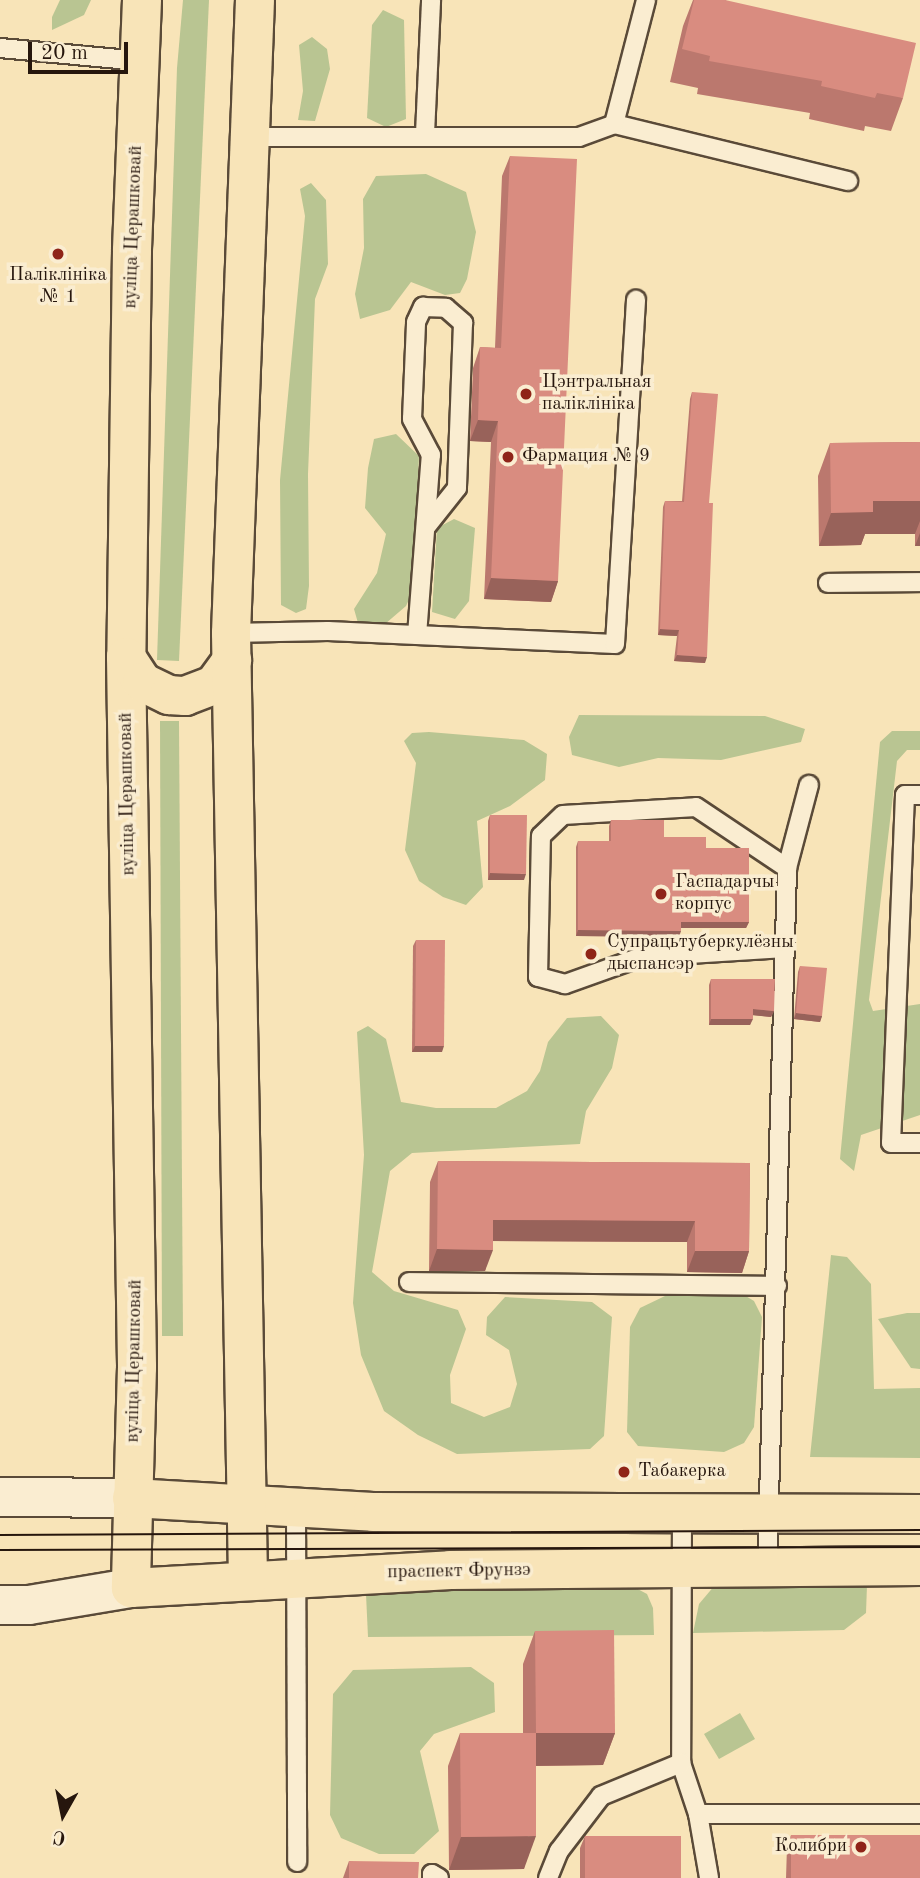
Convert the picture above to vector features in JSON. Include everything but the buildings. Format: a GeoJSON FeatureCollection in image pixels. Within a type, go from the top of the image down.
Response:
{"type":"FeatureCollection","features":[{"type":"Feature","properties":{"kind":"main road","name":"вуліца Церашковай"},"geometry":{"type":"LineString","coordinates":[[131,1588],[137,1355],[126,657],[132,251],[142,0]]}},
{"type":"Feature","properties":{"kind":"main road"},"geometry":{"type":"LineString","coordinates":[[248,1579],[249,1505],[240,1279],[232,647],[246,137],[255,0]]}},
{"type":"Feature","properties":{"kind":"main road"},"geometry":{"type":"LineString","coordinates":[[126,657],[148,686],[185,696],[214,685],[232,647]]}},
{"type":"Feature","properties":{"kind":"main road"},"geometry":{"type":"LineString","coordinates":[[0,1497],[132,1497],[296,1510],[682,1516],[920,1514]]}},
{"type":"Feature","properties":{"kind":"main road","name":"праспект Фрунзэ"},"geometry":{"type":"LineString","coordinates":[[0,1605],[29,1605],[131,1588],[297,1576],[450,1570],[920,1566]]}},
{"type":"Feature","properties":{"kind":"lane"},"geometry":{"type":"LineString","coordinates":[[425,134],[431,0]]}},
{"type":"Feature","properties":{"kind":"lane"},"geometry":{"type":"LineString","coordinates":[[614,124],[646,0]]}},
{"type":"Feature","properties":{"kind":"lane"},"geometry":{"type":"LineString","coordinates":[[0,48],[140,61]]}},
{"type":"Feature","properties":{"kind":"lane"},"geometry":{"type":"LineString","coordinates":[[246,137],[425,134],[579,137],[614,124],[848,181]]}},
{"type":"Feature","properties":{"kind":"lane"},"geometry":{"type":"LineString","coordinates":[[232,647],[417,635],[615,644],[636,300]]}},
{"type":"Feature","properties":{"kind":"lane"},"geometry":{"type":"LineString","coordinates":[[417,635],[431,455],[412,419],[416,322],[423,307],[446,308],[463,323],[457,488],[426,527]]}},
{"type":"Feature","properties":{"kind":"lane"},"geometry":{"type":"LineString","coordinates":[[828,583],[920,582]]}},
{"type":"Feature","properties":{"kind":"lane"},"geometry":{"type":"LineString","coordinates":[[767,1568],[771,1515],[787,868],[809,785]]}},
{"type":"Feature","properties":{"kind":"lane"},"geometry":{"type":"LineString","coordinates":[[920,795],[905,795],[891,1143],[920,1143]]}},
{"type":"Feature","properties":{"kind":"lane"},"geometry":{"type":"LineString","coordinates":[[785,948],[641,957],[565,984],[538,977],[541,836],[563,815],[696,807],[787,868]]}},
{"type":"Feature","properties":{"kind":"lane"},"geometry":{"type":"LineString","coordinates":[[409,1282],[777,1286]]}},
{"type":"Feature","properties":{"kind":"lane"},"geometry":{"type":"LineString","coordinates":[[296,1510],[297,1861]]}},
{"type":"Feature","properties":{"kind":"lane"},"geometry":{"type":"LineString","coordinates":[[682,1516],[681,1763],[698,1814],[709,1878]]}},
{"type":"Feature","properties":{"kind":"lane"},"geometry":{"type":"LineString","coordinates":[[548,1878],[559,1851],[601,1796],[681,1763]]}},
{"type":"Feature","properties":{"kind":"lane"},"geometry":{"type":"LineString","coordinates":[[698,1814],[920,1814]]}},
{"type":"Feature","properties":{"kind":"lane"},"geometry":{"type":"LineString","coordinates":[[432,1878],[439,1878]]}},
{"type":"Feature","properties":{"kind":"green space"},"geometry":{"type":"Polygon","coordinates":[[[60,0],[91,0],[84,15],[52,30],[52,17],[60,0]]]}},
{"type":"Feature","properties":{"kind":"green space"},"geometry":{"type":"Polygon","coordinates":[[[183,0],[209,0],[179,661],[157,660],[177,68],[183,0]]]}},
{"type":"Feature","properties":{"kind":"green space"},"geometry":{"type":"Polygon","coordinates":[[[383,10],[404,20],[406,119],[386,127],[367,118],[372,25],[383,10]]]}},
{"type":"Feature","properties":{"kind":"green space"},"geometry":{"type":"Polygon","coordinates":[[[312,37],[327,49],[330,69],[315,121],[298,120],[303,91],[299,45],[312,37]]]}},
{"type":"Feature","properties":{"kind":"green space"},"geometry":{"type":"Polygon","coordinates":[[[426,174],[466,192],[476,232],[467,279],[460,293],[445,295],[411,282],[390,310],[360,319],[355,294],[364,248],[363,199],[376,176],[426,174]]]}},
{"type":"Feature","properties":{"kind":"green space"},"geometry":{"type":"Polygon","coordinates":[[[311,183],[326,200],[328,264],[315,299],[308,474],[309,586],[306,609],[296,613],[281,605],[280,480],[305,216],[300,189],[311,183]]]}},
{"type":"Feature","properties":{"kind":"green space"},"geometry":{"type":"Polygon","coordinates":[[[396,434],[419,456],[413,591],[406,606],[385,624],[358,623],[354,609],[377,573],[386,534],[365,508],[368,468],[374,439],[396,434]]]}},
{"type":"Feature","properties":{"kind":"green space"},"geometry":{"type":"Polygon","coordinates":[[[454,519],[475,528],[469,601],[455,619],[432,612],[437,528],[454,519]]]}},
{"type":"Feature","properties":{"kind":"green space"},"geometry":{"type":"Polygon","coordinates":[[[579,715],[765,716],[805,729],[801,742],[721,760],[658,758],[619,767],[572,755],[569,737],[579,715]]]}},
{"type":"Feature","properties":{"kind":"green space"},"geometry":{"type":"Polygon","coordinates":[[[160,721],[179,721],[183,1336],[162,1336],[160,721]]]}},
{"type":"Feature","properties":{"kind":"green space"},"geometry":{"type":"Polygon","coordinates":[[[892,731],[920,731],[920,750],[907,750],[897,761],[869,1000],[873,1011],[920,1004],[920,1115],[861,1135],[854,1171],[840,1159],[880,742],[892,731]]]}},
{"type":"Feature","properties":{"kind":"green space"},"geometry":{"type":"Polygon","coordinates":[[[412,733],[524,740],[547,754],[545,780],[510,806],[477,821],[483,887],[466,905],[443,897],[419,881],[405,850],[416,763],[404,741],[412,733]]]}},
{"type":"Feature","properties":{"kind":"green space"},"geometry":{"type":"Polygon","coordinates":[[[601,1016],[619,1035],[612,1068],[586,1111],[580,1144],[412,1153],[390,1171],[372,1272],[394,1291],[458,1310],[466,1329],[450,1375],[451,1403],[484,1417],[510,1407],[517,1384],[509,1350],[486,1335],[487,1317],[505,1297],[592,1302],[612,1317],[604,1436],[590,1449],[457,1454],[418,1435],[384,1411],[361,1355],[353,1303],[364,1155],[357,1032],[368,1026],[386,1039],[401,1102],[436,1108],[496,1108],[527,1091],[540,1071],[548,1042],[567,1018],[601,1016]]]}},
{"type":"Feature","properties":{"kind":"green space"},"geometry":{"type":"Polygon","coordinates":[[[831,1255],[847,1257],[871,1284],[874,1389],[920,1388],[920,1458],[810,1457],[831,1255]]]}},
{"type":"Feature","properties":{"kind":"green space"},"geometry":{"type":"Polygon","coordinates":[[[739,1292],[754,1301],[762,1317],[754,1427],[744,1443],[724,1452],[638,1446],[627,1432],[630,1327],[640,1308],[665,1296],[739,1292]]]}},
{"type":"Feature","properties":{"kind":"green space"},"geometry":{"type":"Polygon","coordinates":[[[920,1313],[920,1369],[911,1368],[878,1319],[920,1313]]]}},
{"type":"Feature","properties":{"kind":"green space"},"geometry":{"type":"Polygon","coordinates":[[[715,1585],[867,1585],[866,1613],[844,1630],[693,1633],[699,1604],[715,1585]]]}},
{"type":"Feature","properties":{"kind":"green space"},"geometry":{"type":"Polygon","coordinates":[[[632,1586],[647,1594],[653,1608],[654,1635],[368,1637],[366,1594],[392,1588],[632,1586]]]}},
{"type":"Feature","properties":{"kind":"green space"},"geometry":{"type":"Polygon","coordinates":[[[471,1667],[494,1683],[495,1712],[434,1734],[420,1751],[439,1831],[414,1854],[379,1854],[341,1838],[330,1815],[333,1694],[353,1670],[471,1667]]]}},
{"type":"Feature","properties":{"kind":"green space"},"geometry":{"type":"Polygon","coordinates":[[[740,1713],[755,1739],[719,1759],[704,1734],[740,1713]]]}},
{"type":"Feature","properties":{"kind":"tram line"},"geometry":{"type":"LineString","coordinates":[[0,1535],[920,1530]]}},
{"type":"Feature","properties":{"kind":"tram line"},"geometry":{"type":"LineString","coordinates":[[0,1550],[920,1547]]}},
{"type":"Feature","properties":{"kind":"place","name":"Паліклініка № 1"},"geometry":{"type":"Point","coordinates":[58,254]}},
{"type":"Feature","properties":{"kind":"place","name":"Цэнтральная паліклініка"},"geometry":{"type":"Point","coordinates":[526,394]}},
{"type":"Feature","properties":{"kind":"place","name":"Фармация № 9"},"geometry":{"type":"Point","coordinates":[508,457]}},
{"type":"Feature","properties":{"kind":"place","name":"Гаспадарчы корпус"},"geometry":{"type":"Point","coordinates":[661,894]}},
{"type":"Feature","properties":{"kind":"place","name":"Супрацьтуберкулёзны дыспансэр"},"geometry":{"type":"Point","coordinates":[591,954]}},
{"type":"Feature","properties":{"kind":"place","name":"Табакерка"},"geometry":{"type":"Point","coordinates":[624,1472]}},
{"type":"Feature","properties":{"kind":"place","name":"Колибри"},"geometry":{"type":"Point","coordinates":[861,1847]}}]}
